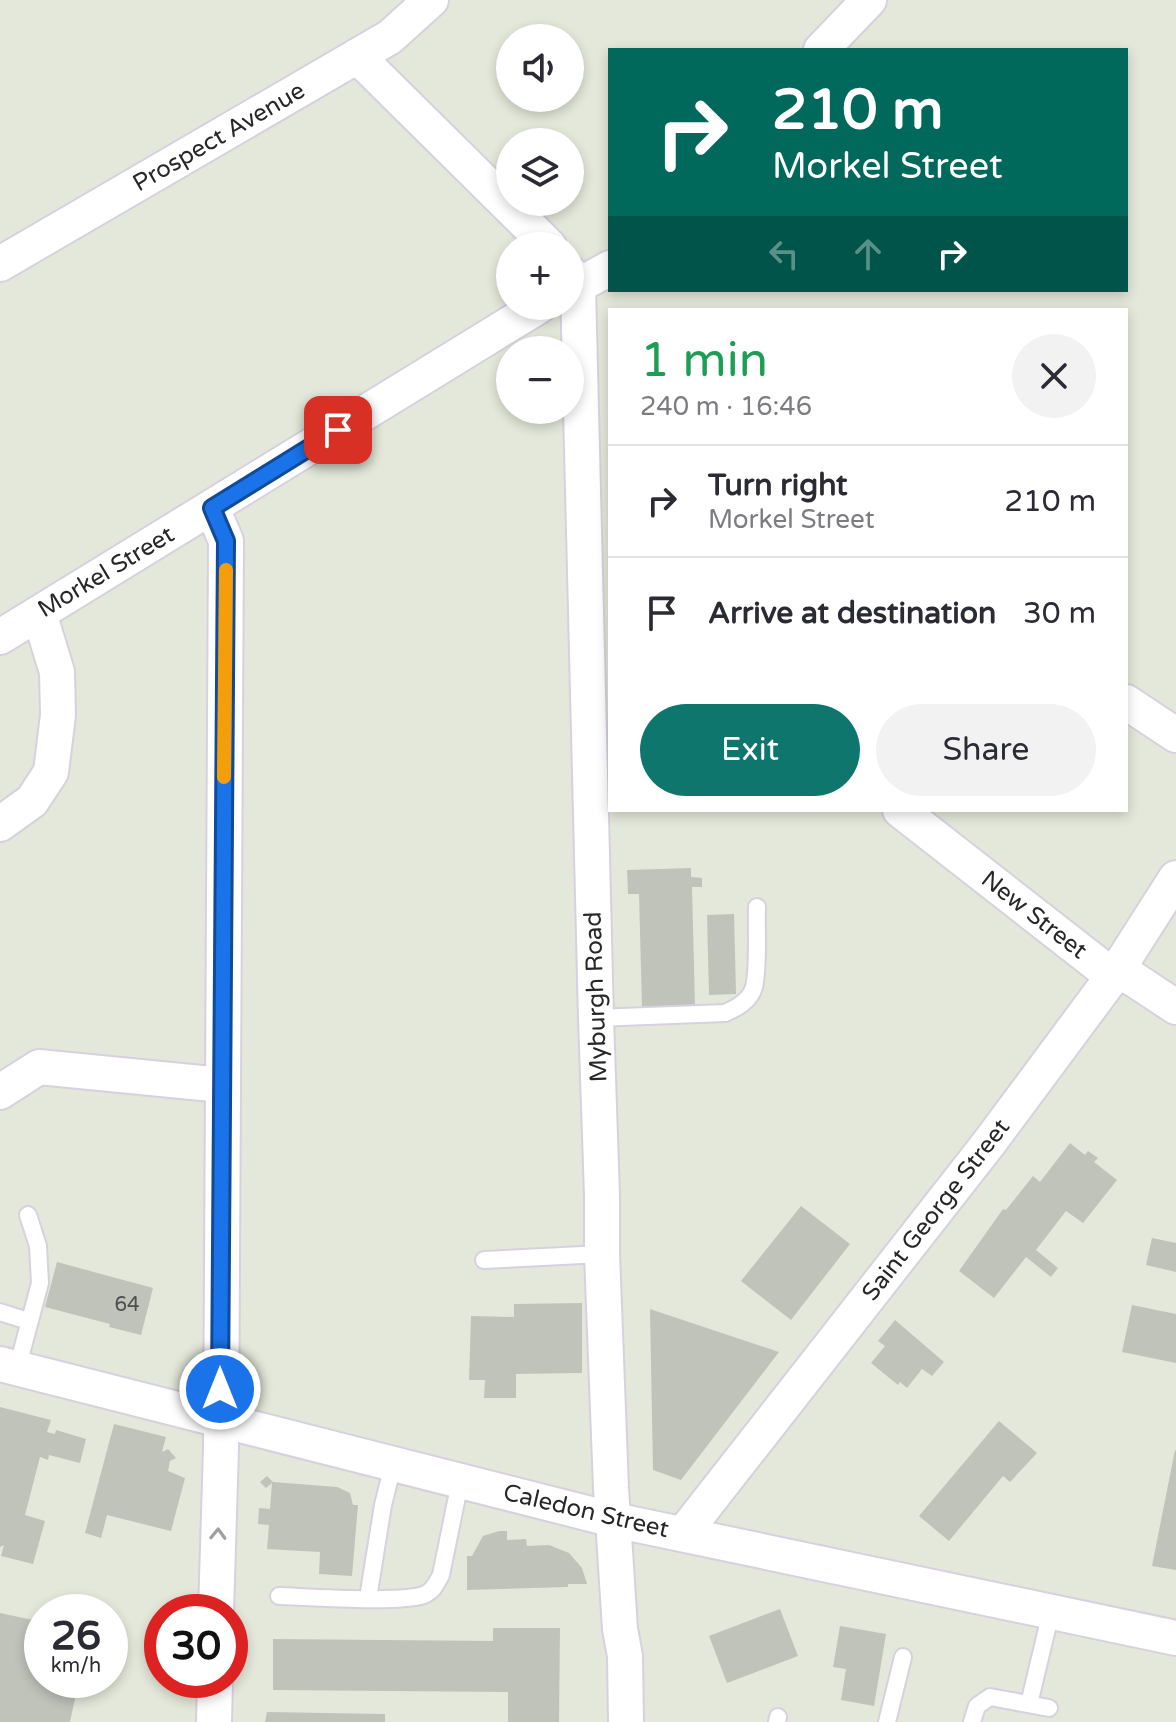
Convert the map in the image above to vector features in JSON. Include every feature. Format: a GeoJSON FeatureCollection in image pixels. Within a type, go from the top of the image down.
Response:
{"type":"FeatureCollection","features":[{"type":"Feature","properties":{"kind":"street","name":"Prospect Avenue"},"geometry":{"type":"LineString","coordinates":[[0,264],[390,37],[431,0]]}},
{"type":"Feature","properties":{"kind":"street"},"geometry":{"type":"LineString","coordinates":[[823,48],[869,0]]}},
{"type":"Feature","properties":{"kind":"street"},"geometry":{"type":"LineString","coordinates":[[357,56],[535,232]]}},
{"type":"Feature","properties":{"kind":"street"},"geometry":{"type":"LineString","coordinates":[[584,279],[608,269]]}},
{"type":"Feature","properties":{"kind":"street","name":"Morkel Street"},"geometry":{"type":"LineString","coordinates":[[0,637],[516,320]]}},
{"type":"Feature","properties":{"kind":"street","name":"Myburgh Road"},"geometry":{"type":"LineString","coordinates":[[576,320],[598,625],[596,1018],[602,1254],[626,1722]]}},
{"type":"Feature","properties":{"kind":"street"},"geometry":{"type":"LineString","coordinates":[[212,508],[226,541],[221,1421],[216,1594]]}},
{"type":"Feature","properties":{"kind":"street"},"geometry":{"type":"LineString","coordinates":[[0,824],[32,801],[51,772],[58,715],[57,672],[39,613]]}},
{"type":"Feature","properties":{"kind":"street"},"geometry":{"type":"LineString","coordinates":[[1128,703],[1176,735]]}},
{"type":"Feature","properties":{"kind":"street","name":"New Street"},"geometry":{"type":"LineString","coordinates":[[903,812],[1101,967],[1132,978],[1176,1007]]}},
{"type":"Feature","properties":{"kind":"street","name":"Saint George Street"},"geometry":{"type":"LineString","coordinates":[[683,1534],[989,1143],[1116,972],[1176,878]]}},
{"type":"Feature","properties":{"kind":"street"},"geometry":{"type":"LineString","coordinates":[[0,1092],[39,1067],[222,1085]]}},
{"type":"Feature","properties":{"kind":"street","name":"Caledon Street"},"geometry":{"type":"LineString","coordinates":[[8,1366],[614,1520],[1176,1638]]}},
{"type":"Feature","properties":{"kind":"street"},"geometry":{"type":"LineString","coordinates":[[214,1722],[215,1698]]}},
{"type":"Feature","properties":{"kind":"lane"},"geometry":{"type":"LineString","coordinates":[[596,1018],[725,1013],[735,1009],[754,987],[757,907]]}},
{"type":"Feature","properties":{"kind":"lane"},"geometry":{"type":"LineString","coordinates":[[8,1366],[28,1321],[40,1283],[38,1246],[28,1215]]}},
{"type":"Feature","properties":{"kind":"lane"},"geometry":{"type":"LineString","coordinates":[[484,1260],[602,1254]]}},
{"type":"Feature","properties":{"kind":"lane"},"geometry":{"type":"LineString","coordinates":[[0,1312],[28,1321]]}},
{"type":"Feature","properties":{"kind":"lane"},"geometry":{"type":"LineString","coordinates":[[368,1598],[383,1505],[393,1465]]}},
{"type":"Feature","properties":{"kind":"lane"},"geometry":{"type":"LineString","coordinates":[[279,1596],[403,1599],[425,1595],[434,1588],[445,1560],[460,1482]]}},
{"type":"Feature","properties":{"kind":"lane"},"geometry":{"type":"LineString","coordinates":[[1029,1704],[1051,1612]]}},
{"type":"Feature","properties":{"kind":"lane"},"geometry":{"type":"LineString","coordinates":[[887,1722],[903,1657]]}},
{"type":"Feature","properties":{"kind":"lane"},"geometry":{"type":"LineString","coordinates":[[972,1722],[977,1706],[985,1699],[994,1697],[1049,1708]]}},
{"type":"Feature","properties":{"kind":"building"},"geometry":{"type":"Polygon","coordinates":[[[691,868],[691,877],[702,878],[702,887],[692,887],[695,1006],[642,1007],[639,894],[628,894],[627,870],[691,868]]]}},
{"type":"Feature","properties":{"kind":"building"},"geometry":{"type":"Polygon","coordinates":[[[734,914],[736,994],[709,995],[707,915],[734,914]]]}},
{"type":"Feature","properties":{"kind":"building"},"geometry":{"type":"Polygon","coordinates":[[[1070,1143],[1085,1155],[1088,1151],[1098,1158],[1094,1162],[1117,1180],[1083,1223],[1066,1211],[1036,1250],[1058,1268],[1051,1277],[1026,1257],[994,1298],[959,1271],[1003,1209],[1006,1210],[1033,1176],[1040,1182],[1070,1143]]]}},
{"type":"Feature","properties":{"kind":"building"},"geometry":{"type":"Polygon","coordinates":[[[801,1206],[850,1244],[791,1320],[741,1281],[801,1206]]]}},
{"type":"Feature","properties":{"kind":"building"},"geometry":{"type":"Polygon","coordinates":[[[1152,1238],[1176,1243],[1176,1272],[1146,1265],[1152,1238]]]}},
{"type":"Feature","properties":{"kind":"building"},"geometry":{"type":"Polygon","coordinates":[[[57,1262],[153,1288],[141,1335],[45,1307],[57,1262]]]}},
{"type":"Feature","properties":{"kind":"building"},"geometry":{"type":"Polygon","coordinates":[[[582,1303],[582,1373],[516,1374],[516,1398],[484,1398],[485,1380],[469,1380],[471,1316],[514,1317],[514,1304],[582,1303]]]}},
{"type":"Feature","properties":{"kind":"building"},"geometry":{"type":"Polygon","coordinates":[[[1132,1305],[1176,1314],[1176,1363],[1122,1352],[1132,1305]]]}},
{"type":"Feature","properties":{"kind":"building"},"geometry":{"type":"Polygon","coordinates":[[[650,1309],[779,1352],[681,1480],[653,1470],[650,1309]]]}},
{"type":"Feature","properties":{"kind":"building"},"geometry":{"type":"Polygon","coordinates":[[[895,1320],[944,1362],[932,1376],[922,1369],[907,1388],[900,1382],[898,1385],[871,1363],[885,1346],[878,1341],[895,1320]]]}},
{"type":"Feature","properties":{"kind":"building"},"geometry":{"type":"Polygon","coordinates":[[[0,1407],[51,1420],[47,1432],[55,1434],[56,1430],[86,1439],[80,1463],[49,1455],[48,1460],[40,1457],[25,1515],[45,1521],[33,1564],[1,1556],[4,1545],[0,1547],[0,1407]]]}},
{"type":"Feature","properties":{"kind":"building"},"geometry":{"type":"Polygon","coordinates":[[[999,1421],[1037,1453],[1010,1482],[1003,1476],[949,1541],[919,1516],[999,1421]]]}},
{"type":"Feature","properties":{"kind":"building"},"geometry":{"type":"Polygon","coordinates":[[[114,1424],[166,1437],[162,1452],[168,1449],[176,1458],[170,1461],[168,1471],[185,1478],[171,1531],[107,1515],[101,1538],[85,1533],[114,1424]]]}},
{"type":"Feature","properties":{"kind":"building"},"geometry":{"type":"Polygon","coordinates":[[[1176,1451],[1176,1570],[1152,1566],[1176,1451]]]}},
{"type":"Feature","properties":{"kind":"building"},"geometry":{"type":"Polygon","coordinates":[[[267,1476],[273,1482],[337,1487],[350,1493],[353,1505],[358,1505],[352,1576],[319,1574],[320,1552],[267,1549],[269,1525],[258,1524],[259,1508],[270,1509],[272,1483],[266,1488],[260,1482],[267,1476]]]}},
{"type":"Feature","properties":{"kind":"building"},"geometry":{"type":"Polygon","coordinates":[[[507,1531],[507,1540],[526,1539],[527,1546],[549,1545],[569,1553],[582,1568],[587,1584],[467,1590],[467,1556],[472,1556],[483,1536],[507,1531]]]}},
{"type":"Feature","properties":{"kind":"building"},"geometry":{"type":"Polygon","coordinates":[[[780,1609],[798,1656],[727,1683],[709,1636],[780,1609]]]}},
{"type":"Feature","properties":{"kind":"building"},"geometry":{"type":"Polygon","coordinates":[[[0,1613],[24,1618],[24,1698],[75,1698],[70,1722],[0,1722],[0,1613]]]}},
{"type":"Feature","properties":{"kind":"building"},"geometry":{"type":"Polygon","coordinates":[[[840,1626],[886,1634],[874,1706],[841,1700],[846,1669],[833,1667],[840,1626]]]}},
{"type":"Feature","properties":{"kind":"building"},"geometry":{"type":"Polygon","coordinates":[[[493,1628],[560,1628],[559,1722],[508,1722],[508,1692],[273,1690],[273,1639],[493,1641],[493,1628]]]}},
{"type":"Feature","properties":{"kind":"building"},"geometry":{"type":"Polygon","coordinates":[[[267,1712],[385,1714],[385,1722],[265,1722],[267,1712]]]}},
{"type":"Feature","properties":{"kind":"slow traffic"},"geometry":{"type":"LineString","coordinates":[[224,777],[226,570]]}},
{"type":"Feature","properties":{"kind":"route"},"geometry":{"type":"LineString","coordinates":[[220,1389],[226,541],[212,508],[338,430]]}}]}
